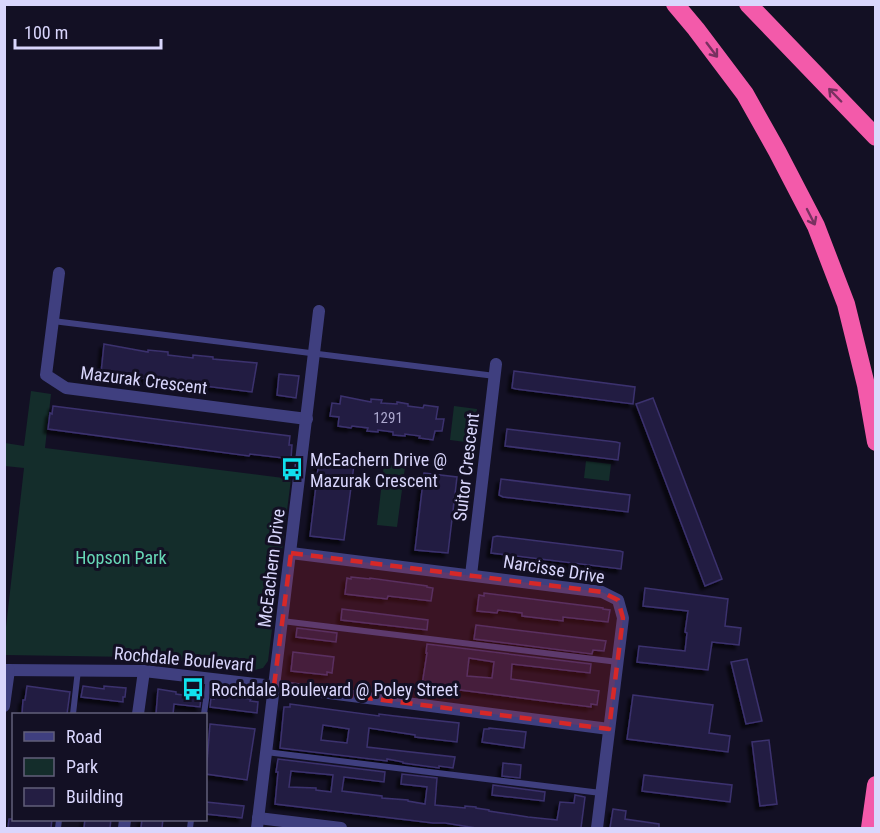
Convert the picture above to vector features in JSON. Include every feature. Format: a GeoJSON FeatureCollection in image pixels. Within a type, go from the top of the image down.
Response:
{"type":"FeatureCollection","features":[{"type":"Feature","properties":{"kind":"highway"},"geometry":{"type":"LineString","coordinates":[[675,4],[745,94],[816,226],[846,304],[866,385],[876,442]]}},
{"type":"Feature","properties":{"kind":"highway"},"geometry":{"type":"LineString","coordinates":[[748,4],[876,137]]}},
{"type":"Feature","properties":{"kind":"highway"},"geometry":{"type":"LineString","coordinates":[[870,828],[876,785]]}},
{"type":"Feature","properties":{"kind":"street","name":"Mazurak Crescent"},"geometry":{"type":"LineString","coordinates":[[59,273],[46,375],[66,388],[307,419]]}},
{"type":"Feature","properties":{"kind":"street","name":"McEachern Drive"},"geometry":{"type":"LineString","coordinates":[[258,823],[320,311]]}},
{"type":"Feature","properties":{"kind":"street","name":"Suitor Crescent"},"geometry":{"type":"LineString","coordinates":[[471,575],[495,370]]}},
{"type":"Feature","properties":{"kind":"street","name":"Narcisse Drive"},"geometry":{"type":"LineString","coordinates":[[291,553],[602,592],[618,600],[623,618],[597,828]]}},
{"type":"Feature","properties":{"kind":"street","name":"Rochdale Boulevard"},"geometry":{"type":"LineString","coordinates":[[7,670],[144,671],[609,729]]}},
{"type":"Feature","properties":{"kind":"street"},"geometry":{"type":"LineString","coordinates":[[4,705],[7,670]]}},
{"type":"Feature","properties":{"kind":"street"},"geometry":{"type":"LineString","coordinates":[[138,713],[144,671]]}},
{"type":"Feature","properties":{"kind":"street"},"geometry":{"type":"LineString","coordinates":[[258,823],[341,828]]}},
{"type":"Feature","properties":{"kind":"lane"},"geometry":{"type":"LineString","coordinates":[[53,321],[315,354],[495,370]]}},
{"type":"Feature","properties":{"kind":"lane"},"geometry":{"type":"LineString","coordinates":[[282,621],[618,662]]}},
{"type":"Feature","properties":{"kind":"lane"},"geometry":{"type":"LineString","coordinates":[[73,713],[78,670]]}},
{"type":"Feature","properties":{"kind":"lane"},"geometry":{"type":"LineString","coordinates":[[204,713],[208,678]]}},
{"type":"Feature","properties":{"kind":"lane"},"geometry":{"type":"LineString","coordinates":[[266,752],[602,794]]}},
{"type":"Feature","properties":{"kind":"highlighted area"},"geometry":{"type":"Polygon","coordinates":[[[291,553],[602,592],[618,600],[623,618],[609,729],[274,686],[291,553]]]}},
{"type":"Feature","properties":{"kind":"green space","name":"Hopson Park"},"geometry":{"type":"Polygon","coordinates":[[[31,391],[51,394],[45,448],[291,479],[268,661],[263,668],[255,670],[134,657],[5,655],[5,636],[24,468],[5,466],[5,443],[24,446],[31,391]]]}},
{"type":"Feature","properties":{"kind":"green space"},"geometry":{"type":"Polygon","coordinates":[[[454,406],[477,409],[473,443],[450,440],[454,406]]]}},
{"type":"Feature","properties":{"kind":"green space"},"geometry":{"type":"Polygon","coordinates":[[[586,461],[611,464],[609,481],[584,478],[586,461]]]}},
{"type":"Feature","properties":{"kind":"green space"},"geometry":{"type":"Polygon","coordinates":[[[384,464],[405,467],[397,527],[377,525],[384,464]]]}},
{"type":"Feature","properties":{"kind":"building"},"geometry":{"type":"Polygon","coordinates":[[[104,344],[148,352],[148,350],[168,352],[168,355],[193,358],[193,355],[257,363],[252,392],[101,373],[104,344]]]}},
{"type":"Feature","properties":{"kind":"building"},"geometry":{"type":"Polygon","coordinates":[[[514,371],[635,387],[633,404],[512,388],[514,371]]]}},
{"type":"Feature","properties":{"kind":"building"},"geometry":{"type":"Polygon","coordinates":[[[279,374],[299,376],[296,398],[277,395],[279,374]]]}},
{"type":"Feature","properties":{"kind":"building"},"geometry":{"type":"Polygon","coordinates":[[[341,396],[371,402],[371,399],[382,400],[381,403],[397,404],[397,402],[423,408],[424,405],[438,407],[436,419],[444,419],[442,431],[435,431],[433,440],[405,434],[405,436],[393,435],[393,432],[367,431],[368,428],[338,426],[339,417],[330,416],[332,403],[340,404],[341,396]]]}},
{"type":"Feature","properties":{"kind":"building"},"geometry":{"type":"Polygon","coordinates":[[[653,398],[722,579],[705,586],[636,404],[653,398]]]}},
{"type":"Feature","properties":{"kind":"building"},"geometry":{"type":"Polygon","coordinates":[[[53,406],[290,436],[291,459],[250,454],[249,456],[48,429],[53,406]]]}},
{"type":"Feature","properties":{"kind":"building"},"geometry":{"type":"Polygon","coordinates":[[[507,429],[620,443],[618,460],[505,446],[507,429]]]}},
{"type":"Feature","properties":{"kind":"building"},"geometry":{"type":"Polygon","coordinates":[[[319,460],[354,465],[344,540],[310,536],[319,460]]]}},
{"type":"Feature","properties":{"kind":"building"},"geometry":{"type":"Polygon","coordinates":[[[424,473],[457,477],[448,553],[415,550],[424,473]]]}},
{"type":"Feature","properties":{"kind":"building"},"geometry":{"type":"Polygon","coordinates":[[[501,479],[630,495],[628,512],[503,497],[499,495],[501,479]]]}},
{"type":"Feature","properties":{"kind":"building"},"geometry":{"type":"Polygon","coordinates":[[[493,537],[620,551],[623,552],[621,569],[491,553],[493,537]]]}},
{"type":"Feature","properties":{"kind":"building"},"geometry":{"type":"Polygon","coordinates":[[[351,577],[427,586],[433,588],[431,601],[345,594],[347,578],[351,579],[351,577]]]}},
{"type":"Feature","properties":{"kind":"building"},"geometry":{"type":"Polygon","coordinates":[[[645,588],[728,599],[725,626],[741,628],[739,645],[712,642],[708,670],[637,662],[639,646],[685,651],[687,633],[685,632],[688,611],[643,606],[645,588]]]}},
{"type":"Feature","properties":{"kind":"building"},"geometry":{"type":"Polygon","coordinates":[[[484,593],[603,608],[610,610],[608,622],[563,617],[563,621],[522,616],[522,613],[498,610],[497,613],[477,611],[479,595],[484,596],[484,593]]]}},
{"type":"Feature","properties":{"kind":"building"},"geometry":{"type":"Polygon","coordinates":[[[342,609],[428,620],[427,630],[341,620],[342,609]]]}},
{"type":"Feature","properties":{"kind":"building"},"geometry":{"type":"Polygon","coordinates":[[[476,625],[606,641],[604,651],[593,650],[592,654],[474,639],[476,625]]]}},
{"type":"Feature","properties":{"kind":"building"},"geometry":{"type":"Polygon","coordinates":[[[297,628],[337,633],[336,642],[296,637],[297,628]]]}},
{"type":"Feature","properties":{"kind":"building"},"geometry":{"type":"Polygon","coordinates":[[[427,644],[591,664],[590,673],[512,664],[511,679],[599,691],[597,705],[591,704],[591,707],[422,685],[427,644]],[[469,658],[467,676],[492,678],[494,662],[469,658]]]}},
{"type":"Feature","properties":{"kind":"building"},"geometry":{"type":"Polygon","coordinates":[[[293,652],[334,657],[332,673],[327,672],[327,675],[291,671],[293,652]]]}},
{"type":"Feature","properties":{"kind":"building"},"geometry":{"type":"Polygon","coordinates":[[[747,659],[762,721],[746,724],[731,662],[747,659]]]}},
{"type":"Feature","properties":{"kind":"building"},"geometry":{"type":"Polygon","coordinates":[[[27,686],[70,692],[67,713],[22,713],[23,700],[25,700],[27,686]]]}},
{"type":"Feature","properties":{"kind":"building"},"geometry":{"type":"Polygon","coordinates":[[[83,686],[104,689],[104,686],[126,688],[125,697],[123,697],[123,702],[81,697],[83,686]]]}},
{"type":"Feature","properties":{"kind":"building"},"geometry":{"type":"Polygon","coordinates":[[[158,689],[201,697],[200,707],[174,704],[173,713],[156,713],[158,689]]]}},
{"type":"Feature","properties":{"kind":"building"},"geometry":{"type":"Polygon","coordinates":[[[214,695],[251,699],[250,701],[258,702],[257,713],[210,707],[211,698],[214,699],[214,695]]]}},
{"type":"Feature","properties":{"kind":"building"},"geometry":{"type":"Polygon","coordinates":[[[633,695],[713,705],[709,733],[730,736],[728,752],[627,739],[633,695]]]}},
{"type":"Feature","properties":{"kind":"building"},"geometry":{"type":"Polygon","coordinates":[[[290,704],[379,716],[379,714],[459,723],[457,742],[369,728],[367,747],[455,757],[453,768],[280,748],[284,707],[290,707],[290,704]],[[323,725],[321,740],[347,743],[349,729],[323,725]]]}},
{"type":"Feature","properties":{"kind":"building"},"geometry":{"type":"Polygon","coordinates":[[[210,724],[255,729],[247,780],[207,774],[210,724]]]}},
{"type":"Feature","properties":{"kind":"building"},"geometry":{"type":"Polygon","coordinates":[[[484,729],[526,732],[524,748],[482,742],[484,729]]]}},
{"type":"Feature","properties":{"kind":"building"},"geometry":{"type":"Polygon","coordinates":[[[769,740],[777,804],[760,806],[752,742],[769,740]]]}},
{"type":"Feature","properties":{"kind":"building"},"geometry":{"type":"Polygon","coordinates":[[[278,759],[385,772],[384,782],[344,777],[342,791],[425,804],[427,787],[401,784],[402,774],[437,778],[435,805],[476,807],[489,811],[557,820],[560,802],[574,803],[575,795],[585,797],[581,828],[476,828],[275,804],[278,772],[276,772],[278,759]],[[291,771],[289,787],[316,788],[316,790],[331,792],[333,775],[291,771]]]}},
{"type":"Feature","properties":{"kind":"building"},"geometry":{"type":"Polygon","coordinates":[[[503,763],[521,765],[520,778],[502,776],[503,763]]]}},
{"type":"Feature","properties":{"kind":"building"},"geometry":{"type":"Polygon","coordinates":[[[644,775],[732,785],[730,802],[642,791],[644,775]]]}},
{"type":"Feature","properties":{"kind":"building"},"geometry":{"type":"Polygon","coordinates":[[[493,785],[545,792],[544,801],[492,795],[493,785]]]}},
{"type":"Feature","properties":{"kind":"building"},"geometry":{"type":"Polygon","coordinates":[[[207,802],[244,806],[242,818],[207,814],[207,802]]]}},
{"type":"Feature","properties":{"kind":"building"},"geometry":{"type":"Polygon","coordinates":[[[613,809],[626,811],[625,819],[659,824],[659,828],[610,828],[613,809]]]}},
{"type":"Feature","properties":{"kind":"building"},"geometry":{"type":"Polygon","coordinates":[[[9,819],[12,821],[52,821],[51,828],[8,828],[9,819]]]}},
{"type":"Feature","properties":{"kind":"building"},"geometry":{"type":"Polygon","coordinates":[[[85,821],[111,821],[110,828],[84,828],[85,821]]]}},
{"type":"Feature","properties":{"kind":"building"},"geometry":{"type":"Polygon","coordinates":[[[142,821],[163,821],[162,828],[141,828],[142,821]]]}},
{"type":"Feature","properties":{"kind":"place","name":"McEachern Drive @ Mazurak Crescent"},"geometry":{"type":"Point","coordinates":[292,469]}},
{"type":"Feature","properties":{"kind":"place","name":"Rochdale Boulevard @ Poley Street"},"geometry":{"type":"Point","coordinates":[193,689]}}]}
